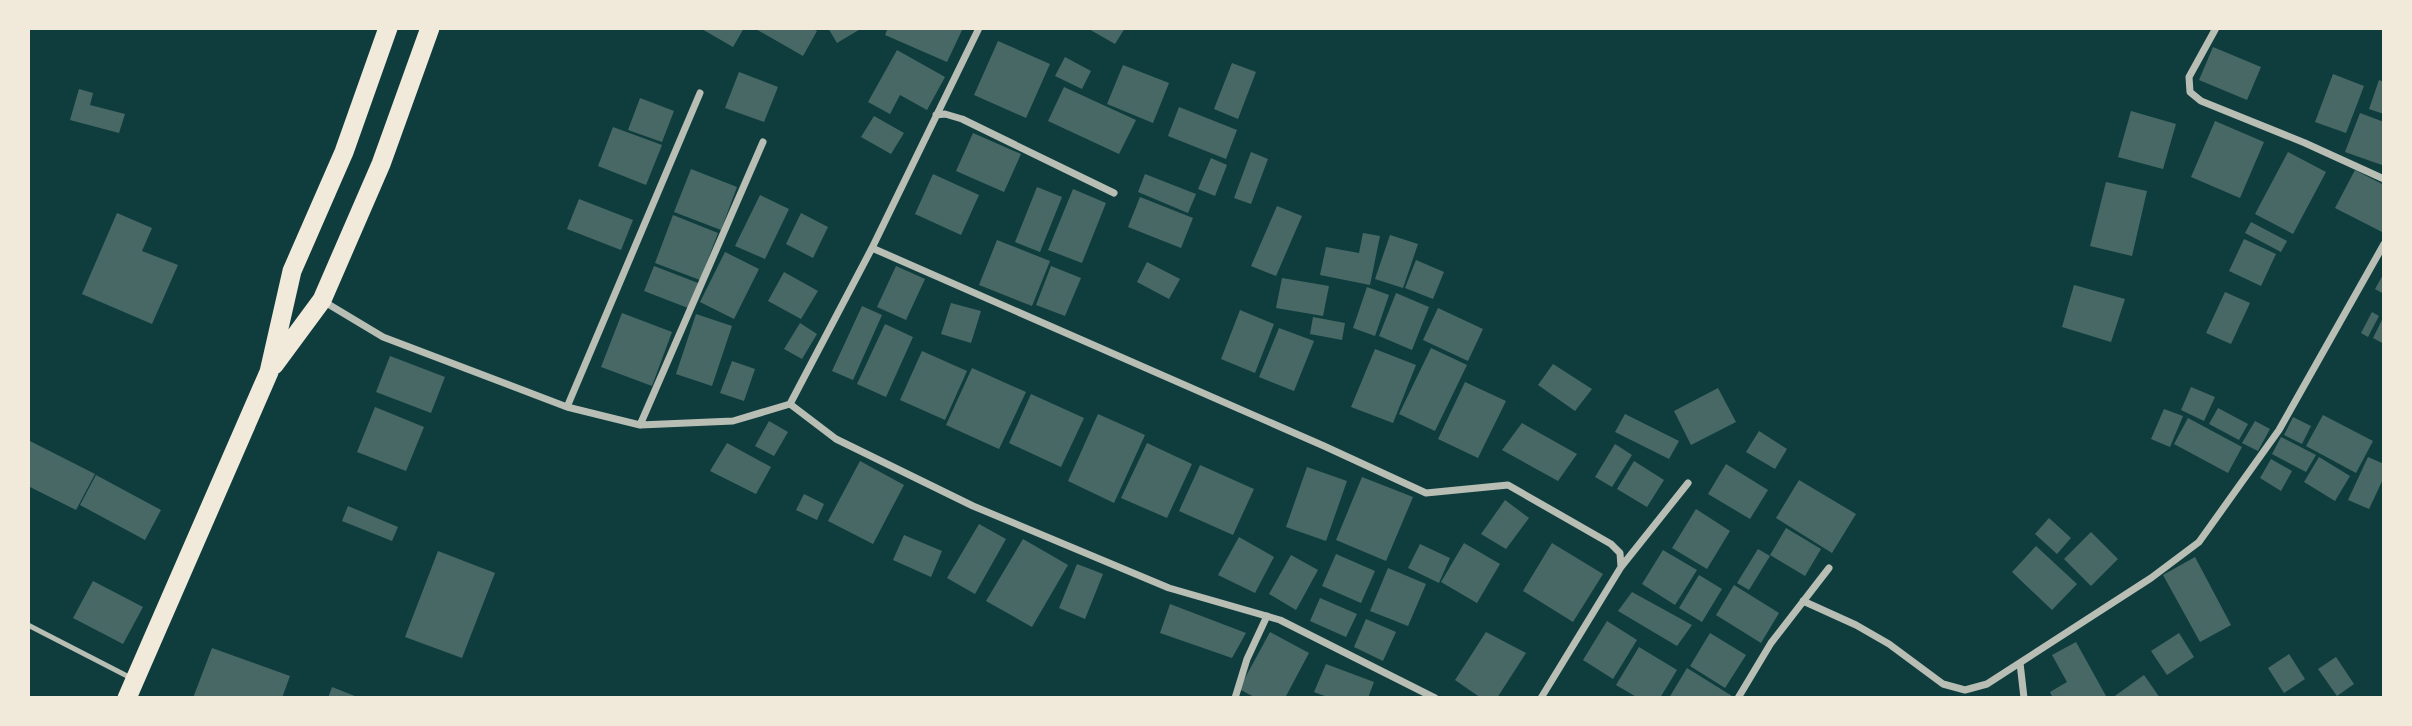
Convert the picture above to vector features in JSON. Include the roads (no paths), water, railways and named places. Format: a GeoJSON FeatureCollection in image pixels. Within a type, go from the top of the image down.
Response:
{"type":"FeatureCollection","features":[{"type":"Feature","properties":{"kind":"highway"},"geometry":{"type":"LineString","coordinates":[[127,698],[269,372],[292,271],[344,152],[388,28]]}},
{"type":"Feature","properties":{"kind":"highway"},"geometry":{"type":"LineString","coordinates":[[269,372],[322,300],[381,164],[430,28]]}},
{"type":"Feature","properties":{"kind":"street"},"geometry":{"type":"LineString","coordinates":[[322,300],[383,337],[567,407],[640,425],[733,421],[790,404],[872,247],[979,28]]}},
{"type":"Feature","properties":{"kind":"street"},"geometry":{"type":"LineString","coordinates":[[2216,28],[2189,77],[2190,92],[2201,101],[2384,178]]}},
{"type":"Feature","properties":{"kind":"street"},"geometry":{"type":"LineString","coordinates":[[567,407],[700,93]]}},
{"type":"Feature","properties":{"kind":"street"},"geometry":{"type":"LineString","coordinates":[[936,115],[944,114],[962,119],[1114,193]]}},
{"type":"Feature","properties":{"kind":"street"},"geometry":{"type":"LineString","coordinates":[[640,425],[763,142]]}},
{"type":"Feature","properties":{"kind":"street"},"geometry":{"type":"LineString","coordinates":[[1803,601],[1878,638],[1943,684],[1965,690],[1987,684],[2151,578],[2199,542],[2279,430],[2384,244]]}},
{"type":"Feature","properties":{"kind":"street"},"geometry":{"type":"LineString","coordinates":[[872,247],[1426,493],[1508,485],[1611,544],[1620,553],[1621,567]]}},
{"type":"Feature","properties":{"kind":"street"},"geometry":{"type":"LineString","coordinates":[[790,404],[836,439],[973,506],[1170,588],[1268,616],[1421,695],[1435,698]]}},
{"type":"Feature","properties":{"kind":"street"},"geometry":{"type":"LineString","coordinates":[[1541,698],[1621,567],[1688,483]]}},
{"type":"Feature","properties":{"kind":"street"},"geometry":{"type":"LineString","coordinates":[[1738,698],[1771,643],[1829,568]]}},
{"type":"Feature","properties":{"kind":"street"},"geometry":{"type":"LineString","coordinates":[[1235,698],[1247,659],[1268,616]]}},
{"type":"Feature","properties":{"kind":"street"},"geometry":{"type":"LineString","coordinates":[[2020,663],[2024,698]]}},
{"type":"Feature","properties":{"kind":"lane"},"geometry":{"type":"LineString","coordinates":[[28,625],[134,679]]}}]}
